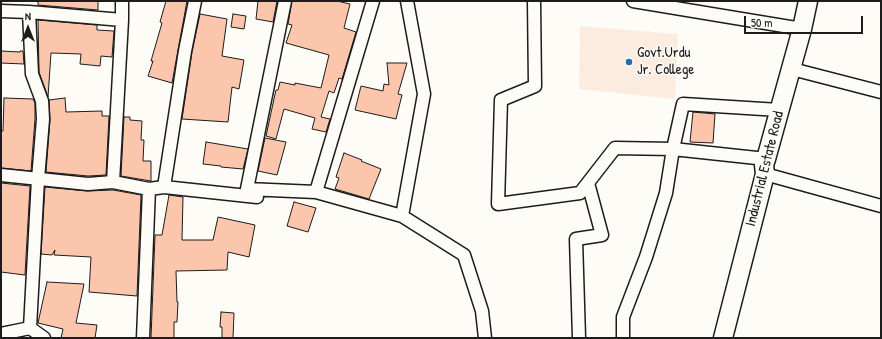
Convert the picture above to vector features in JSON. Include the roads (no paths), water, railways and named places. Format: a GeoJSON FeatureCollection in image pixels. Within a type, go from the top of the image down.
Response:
{"type":"FeatureCollection","features":[{"type":"Feature","properties":{"kind":"main road","name":"Industrial Estate Road"},"geometry":{"type":"LineString","coordinates":[[723,338],[779,110],[792,69],[808,1]]}},
{"type":"Feature","properties":{"kind":"street"},"geometry":{"type":"LineString","coordinates":[[113,182],[122,1]]}},
{"type":"Feature","properties":{"kind":"street"},"geometry":{"type":"LineString","coordinates":[[164,187],[185,50],[195,1]]}},
{"type":"Feature","properties":{"kind":"street"},"geometry":{"type":"LineString","coordinates":[[247,189],[285,1]]}},
{"type":"Feature","properties":{"kind":"street"},"geometry":{"type":"LineString","coordinates":[[316,192],[373,1]]}},
{"type":"Feature","properties":{"kind":"street"},"geometry":{"type":"LineString","coordinates":[[402,216],[424,94],[407,1]]}},
{"type":"Feature","properties":{"kind":"street"},"geometry":{"type":"LineString","coordinates":[[534,1],[535,86],[500,100],[498,204],[580,193],[615,148],[673,149],[765,166],[881,206]]}},
{"type":"Feature","properties":{"kind":"street"},"geometry":{"type":"LineString","coordinates":[[634,1],[802,29]]}},
{"type":"Feature","properties":{"kind":"street"},"geometry":{"type":"LineString","coordinates":[[1,11],[122,20]]}},
{"type":"Feature","properties":{"kind":"street"},"geometry":{"type":"LineString","coordinates":[[29,12],[32,74],[42,101],[43,125],[38,179],[30,328]]}},
{"type":"Feature","properties":{"kind":"street"},"geometry":{"type":"LineString","coordinates":[[792,69],[881,92]]}},
{"type":"Feature","properties":{"kind":"street"},"geometry":{"type":"LineString","coordinates":[[623,338],[623,317],[646,257],[666,192],[682,104],[779,110]]}},
{"type":"Feature","properties":{"kind":"street"},"geometry":{"type":"LineString","coordinates":[[1,176],[88,184],[113,182],[149,189],[164,187],[257,197],[247,189]]}},
{"type":"Feature","properties":{"kind":"street"},"geometry":{"type":"LineString","coordinates":[[579,338],[576,239],[602,235],[588,183]]}},
{"type":"Feature","properties":{"kind":"street"},"geometry":{"type":"LineString","coordinates":[[143,338],[149,189]]}},
{"type":"Feature","properties":{"kind":"street"},"geometry":{"type":"LineString","coordinates":[[247,189],[316,192],[402,216],[464,255],[482,311],[485,338]]}},
{"type":"Feature","properties":{"kind":"street"},"geometry":{"type":"LineString","coordinates":[[1,334],[30,328],[44,338]]}},
{"type":"Feature","properties":{"kind":"place","name":"Govt.Urdu Jr. College"},"geometry":{"type":"Point","coordinates":[629,62]}}]}
